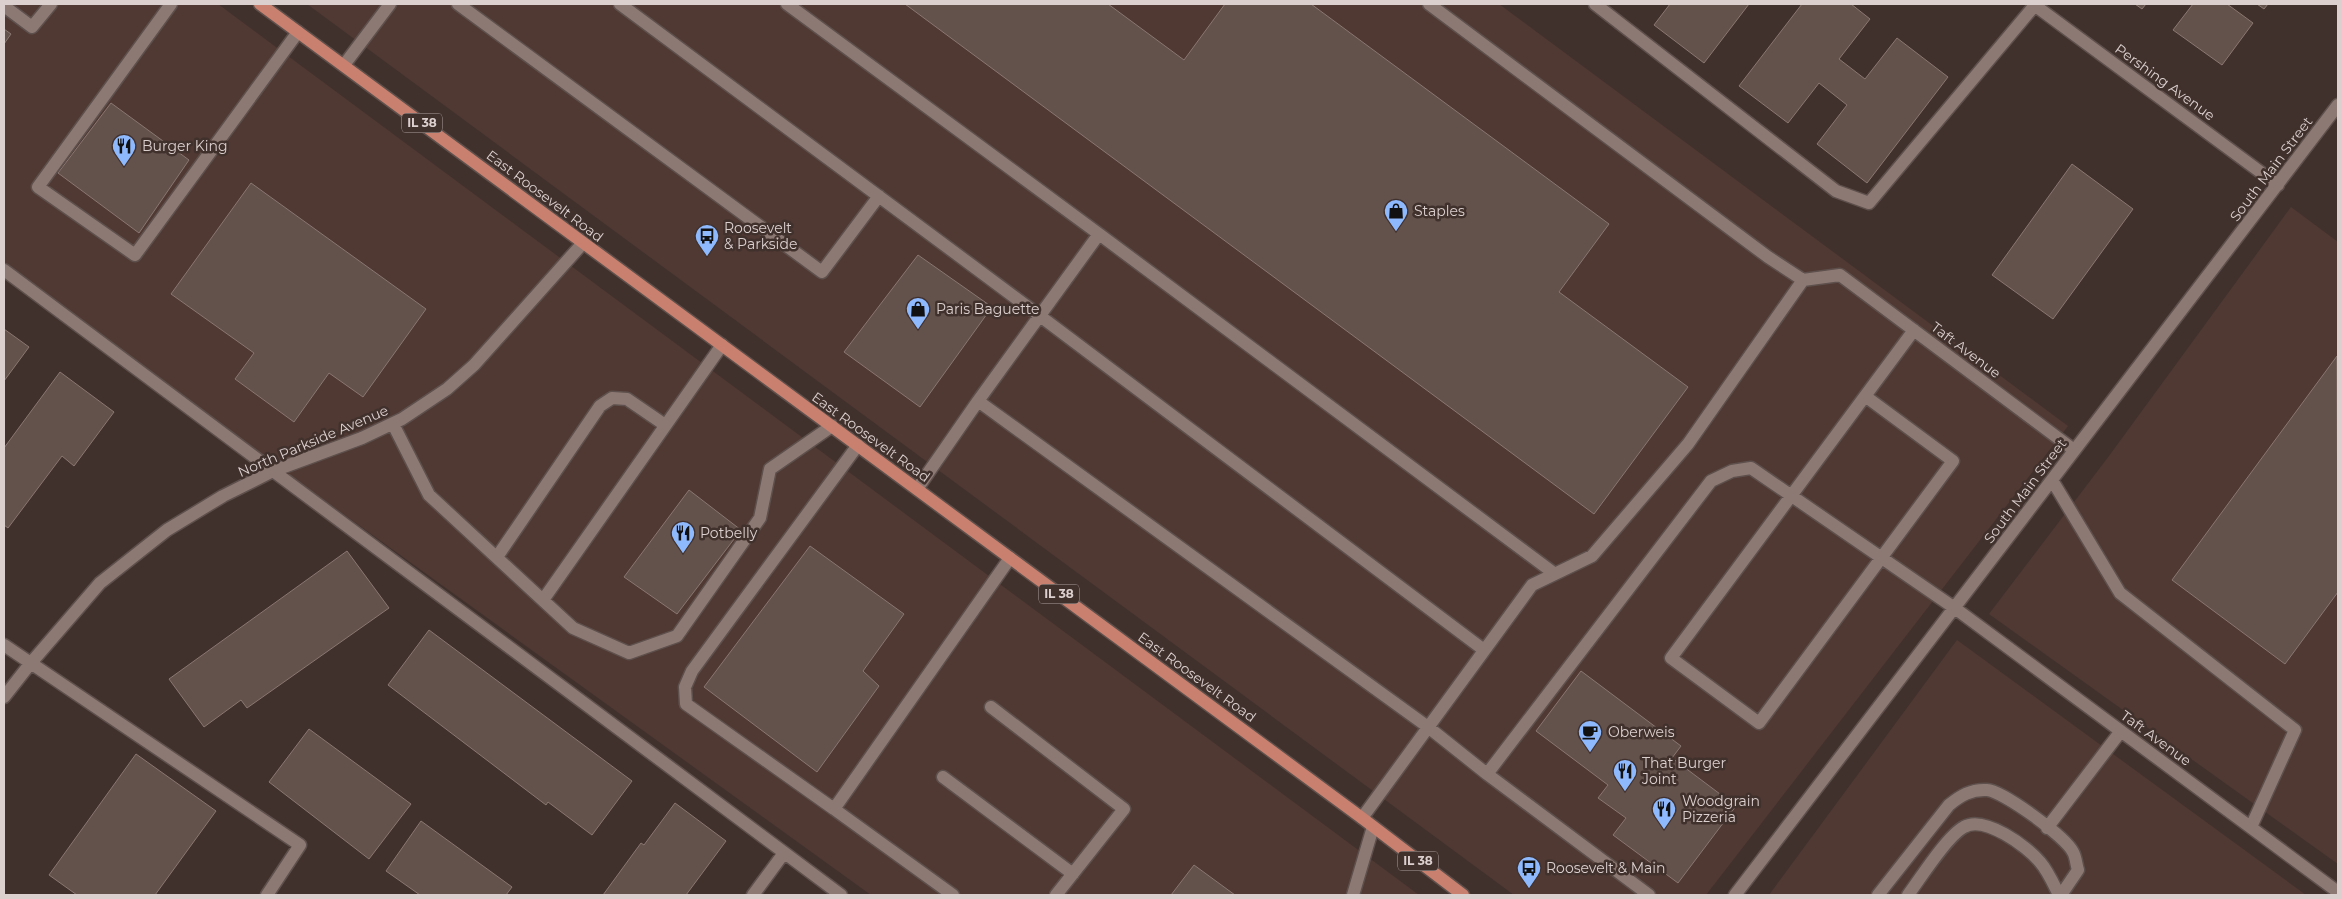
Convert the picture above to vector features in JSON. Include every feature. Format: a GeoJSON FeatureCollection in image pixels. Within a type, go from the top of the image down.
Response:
{"type":"FeatureCollection","features":[{"type":"Feature","properties":{"kind":"main road","name":"East Roosevelt Road"},"geometry":{"type":"LineString","coordinates":[[260,4],[1362,818],[1463,895]]}},
{"type":"Feature","properties":{"kind":"street"},"geometry":{"type":"LineString","coordinates":[[4,6],[32,27],[51,4]]}},
{"type":"Feature","properties":{"kind":"street"},"geometry":{"type":"LineString","coordinates":[[171,4],[38,187],[135,255],[298,32]]}},
{"type":"Feature","properties":{"kind":"street"},"geometry":{"type":"LineString","coordinates":[[344,65],[390,4]]}},
{"type":"Feature","properties":{"kind":"street"},"geometry":{"type":"LineString","coordinates":[[458,4],[822,272],[879,196]]}},
{"type":"Feature","properties":{"kind":"street"},"geometry":{"type":"LineString","coordinates":[[620,4],[1040,316],[1484,650]]}},
{"type":"Feature","properties":{"kind":"street"},"geometry":{"type":"LineString","coordinates":[[787,4],[1555,574]]}},
{"type":"Feature","properties":{"kind":"street"},"geometry":{"type":"LineString","coordinates":[[1362,818],[1532,584],[1592,556],[1688,444],[1803,280],[1768,257],[1429,4]]}},
{"type":"Feature","properties":{"kind":"street"},"geometry":{"type":"LineString","coordinates":[[1595,4],[1836,190],[1869,203],[2034,4]]}},
{"type":"Feature","properties":{"kind":"street","name":"Pershing Avenue"},"geometry":{"type":"LineString","coordinates":[[2034,4],[2278,184]]}},
{"type":"Feature","properties":{"kind":"street","name":"South Main Street"},"geometry":{"type":"LineString","coordinates":[[1735,895],[1956,609],[2074,450],[2338,105]]}},
{"type":"Feature","properties":{"kind":"street"},"geometry":{"type":"LineString","coordinates":[[917,489],[1099,234]]}},
{"type":"Feature","properties":{"kind":"street","name":"North Parkside Avenue"},"geometry":{"type":"LineString","coordinates":[[4,697],[100,583],[167,530],[223,496],[273,472],[393,424],[447,389],[474,365],[583,243]]}},
{"type":"Feature","properties":{"kind":"street"},"geometry":{"type":"LineString","coordinates":[[4,270],[841,895]]}},
{"type":"Feature","properties":{"kind":"street","name":"Taft Avenue"},"geometry":{"type":"LineString","coordinates":[[1803,280],[1840,275],[2074,450]]}},
{"type":"Feature","properties":{"kind":"street"},"geometry":{"type":"LineString","coordinates":[[1865,396],[1953,461],[1759,723],[1671,658],[1865,396],[1914,330]]}},
{"type":"Feature","properties":{"kind":"street"},"geometry":{"type":"LineString","coordinates":[[542,600],[722,345]]}},
{"type":"Feature","properties":{"kind":"street"},"geometry":{"type":"LineString","coordinates":[[496,557],[600,406],[612,398],[626,399],[665,425]]}},
{"type":"Feature","properties":{"kind":"street"},"geometry":{"type":"LineString","coordinates":[[978,401],[1428,727],[1487,774],[1649,895]]}},
{"type":"Feature","properties":{"kind":"street"},"geometry":{"type":"LineString","coordinates":[[393,424],[429,495],[573,628],[630,653],[677,636],[760,518],[770,469],[832,426]]}},
{"type":"Feature","properties":{"kind":"street"},"geometry":{"type":"LineString","coordinates":[[858,445],[692,671],[685,687],[686,704],[953,895]]}},
{"type":"Feature","properties":{"kind":"street","name":"Taft Avenue"},"geometry":{"type":"LineString","coordinates":[[1487,774],[1711,481],[1732,471],[1751,468],[1956,609],[2338,892]]}},
{"type":"Feature","properties":{"kind":"street"},"geometry":{"type":"LineString","coordinates":[[2052,480],[2120,593],[2295,730],[2251,827]]}},
{"type":"Feature","properties":{"kind":"street"},"geometry":{"type":"LineString","coordinates":[[834,809],[1010,558]]}},
{"type":"Feature","properties":{"kind":"street"},"geometry":{"type":"LineString","coordinates":[[4,644],[30,664],[300,845],[267,895]]}},
{"type":"Feature","properties":{"kind":"street"},"geometry":{"type":"LineString","coordinates":[[991,707],[1124,809],[1056,895]]}},
{"type":"Feature","properties":{"kind":"street"},"geometry":{"type":"LineString","coordinates":[[2047,828],[2121,731]]}},
{"type":"Feature","properties":{"kind":"street"},"geometry":{"type":"LineString","coordinates":[[943,777],[1073,874]]}},
{"type":"Feature","properties":{"kind":"street"},"geometry":{"type":"LineString","coordinates":[[1878,895],[1949,805],[1960,796],[1974,791],[1988,790],[2002,794],[2047,828],[2073,851],[2078,870],[2060,895],[2041,862],[1993,827],[1977,824],[1964,826],[1952,838],[1908,895]]}},
{"type":"Feature","properties":{"kind":"street"},"geometry":{"type":"LineString","coordinates":[[1353,895],[1373,827]]}},
{"type":"Feature","properties":{"kind":"street"},"geometry":{"type":"LineString","coordinates":[[753,895],[784,853]]}},
{"type":"Feature","properties":{"kind":"shaded area"},"geometry":{"type":"Polygon","coordinates":[[[4,4],[218,4],[1419,895],[871,895],[4,269],[4,4]]]}},
{"type":"Feature","properties":{"kind":"shaded area"},"geometry":{"type":"Polygon","coordinates":[[[307,4],[1499,4],[2068,426],[1706,895],[1514,895],[307,4]]]}},
{"type":"Feature","properties":{"kind":"shaded area"},"geometry":{"type":"Polygon","coordinates":[[[2291,207],[2338,242],[2338,864],[1989,614],[2109,456],[2291,207]]]}},
{"type":"Feature","properties":{"kind":"shaded area"},"geometry":{"type":"Polygon","coordinates":[[[1957,640],[2306,895],[1769,895],[1957,640]]]}},
{"type":"Feature","properties":{"kind":"building"},"geometry":{"type":"Polygon","coordinates":[[[905,4],[1108,4],[1184,60],[1225,4],[1311,4],[1609,224],[1559,292],[1688,387],[1594,514],[905,4]]]}},
{"type":"Feature","properties":{"kind":"building"},"geometry":{"type":"Polygon","coordinates":[[[1670,4],[1749,4],[1704,63],[1654,25],[1670,4]]]}},
{"type":"Feature","properties":{"kind":"building"},"geometry":{"type":"Polygon","coordinates":[[[1802,4],[1851,4],[1870,19],[1839,59],[1865,79],[1897,38],[1948,77],[1867,183],[1817,144],[1847,105],[1819,83],[1788,123],[1739,86],[1802,4]]]}},
{"type":"Feature","properties":{"kind":"building"},"geometry":{"type":"Polygon","coordinates":[[[2135,4],[2146,4],[2142,9],[2135,4]]]}},
{"type":"Feature","properties":{"kind":"building"},"geometry":{"type":"Polygon","coordinates":[[[2193,4],[2227,4],[2253,23],[2222,65],[2173,30],[2193,4]]]}},
{"type":"Feature","properties":{"kind":"building"},"geometry":{"type":"Polygon","coordinates":[[[2257,4],[2268,4],[2264,9],[2257,4]]]}},
{"type":"Feature","properties":{"kind":"building"},"geometry":{"type":"Polygon","coordinates":[[[4,29],[11,34],[4,44],[4,29]]]}},
{"type":"Feature","properties":{"kind":"building","name":"Burger King"},"geometry":{"type":"Polygon","coordinates":[[[111,103],[189,160],[139,233],[58,173],[111,103]]]}},
{"type":"Feature","properties":{"kind":"building"},"geometry":{"type":"Polygon","coordinates":[[[2072,164],[2133,209],[2053,319],[1992,275],[2072,164]]]}},
{"type":"Feature","properties":{"kind":"building"},"geometry":{"type":"Polygon","coordinates":[[[251,183],[426,309],[363,397],[329,373],[294,422],[235,379],[254,353],[171,294],[251,183]]]}},
{"type":"Feature","properties":{"kind":"building","name":"Paris Baguette"},"geometry":{"type":"Polygon","coordinates":[[[918,255],[992,307],[920,407],[844,352],[918,255]]]}},
{"type":"Feature","properties":{"kind":"building"},"geometry":{"type":"Polygon","coordinates":[[[4,329],[29,347],[4,381],[4,329]]]}},
{"type":"Feature","properties":{"kind":"building"},"geometry":{"type":"Polygon","coordinates":[[[2337,356],[2338,592],[2285,664],[2172,580],[2337,356]]]}},
{"type":"Feature","properties":{"kind":"building"},"geometry":{"type":"Polygon","coordinates":[[[60,372],[114,412],[74,466],[62,456],[8,528],[4,525],[4,448],[60,372]]]}},
{"type":"Feature","properties":{"kind":"building","name":"Potbelly"},"geometry":{"type":"Polygon","coordinates":[[[689,490],[741,530],[677,614],[624,577],[689,490]]]}},
{"type":"Feature","properties":{"kind":"building"},"geometry":{"type":"Polygon","coordinates":[[[810,546],[904,614],[863,671],[879,686],[817,772],[704,687],[810,546]]]}},
{"type":"Feature","properties":{"kind":"building"},"geometry":{"type":"Polygon","coordinates":[[[347,551],[389,608],[247,708],[241,700],[204,727],[169,679],[347,551]]]}},
{"type":"Feature","properties":{"kind":"building"},"geometry":{"type":"Polygon","coordinates":[[[429,630],[632,781],[592,835],[548,802],[546,805],[388,685],[429,630]]]}},
{"type":"Feature","properties":{"kind":"building"},"geometry":{"type":"Polygon","coordinates":[[[1581,671],[1681,746],[1672,758],[1736,806],[1678,883],[1613,835],[1626,818],[1598,798],[1608,785],[1536,731],[1581,671]]]}},
{"type":"Feature","properties":{"kind":"building"},"geometry":{"type":"Polygon","coordinates":[[[309,729],[411,804],[369,859],[269,782],[309,729]]]}},
{"type":"Feature","properties":{"kind":"building"},"geometry":{"type":"Polygon","coordinates":[[[136,754],[216,811],[155,895],[77,895],[49,875],[136,754]]]}},
{"type":"Feature","properties":{"kind":"building"},"geometry":{"type":"Polygon","coordinates":[[[675,803],[726,841],[686,895],[603,895],[641,843],[644,845],[675,803]]]}},
{"type":"Feature","properties":{"kind":"building"},"geometry":{"type":"Polygon","coordinates":[[[421,821],[512,887],[506,895],[420,895],[386,871],[421,821]]]}},
{"type":"Feature","properties":{"kind":"building"},"geometry":{"type":"Polygon","coordinates":[[[1194,865],[1235,895],[1171,895],[1194,865]]]}},
{"type":"Feature","properties":{"kind":"place","name":"Burger King"},"geometry":{"type":"Point","coordinates":[124,167]}},
{"type":"Feature","properties":{"kind":"place","name":"Staples"},"geometry":{"type":"Point","coordinates":[1396,232]}},
{"type":"Feature","properties":{"kind":"place","name":"Roosevelt & Parkside"},"geometry":{"type":"Point","coordinates":[707,257]}},
{"type":"Feature","properties":{"kind":"place","name":"Paris Baguette"},"geometry":{"type":"Point","coordinates":[918,330]}},
{"type":"Feature","properties":{"kind":"place","name":"Potbelly"},"geometry":{"type":"Point","coordinates":[683,554]}},
{"type":"Feature","properties":{"kind":"place","name":"Oberweis"},"geometry":{"type":"Point","coordinates":[1590,753]}},
{"type":"Feature","properties":{"kind":"place","name":"That Burger Joint"},"geometry":{"type":"Point","coordinates":[1625,792]}},
{"type":"Feature","properties":{"kind":"place","name":"Woodgrain Pizzeria"},"geometry":{"type":"Point","coordinates":[1664,830]}},
{"type":"Feature","properties":{"kind":"place","name":"Roosevelt & Main"},"geometry":{"type":"Point","coordinates":[1529,889]}}]}
